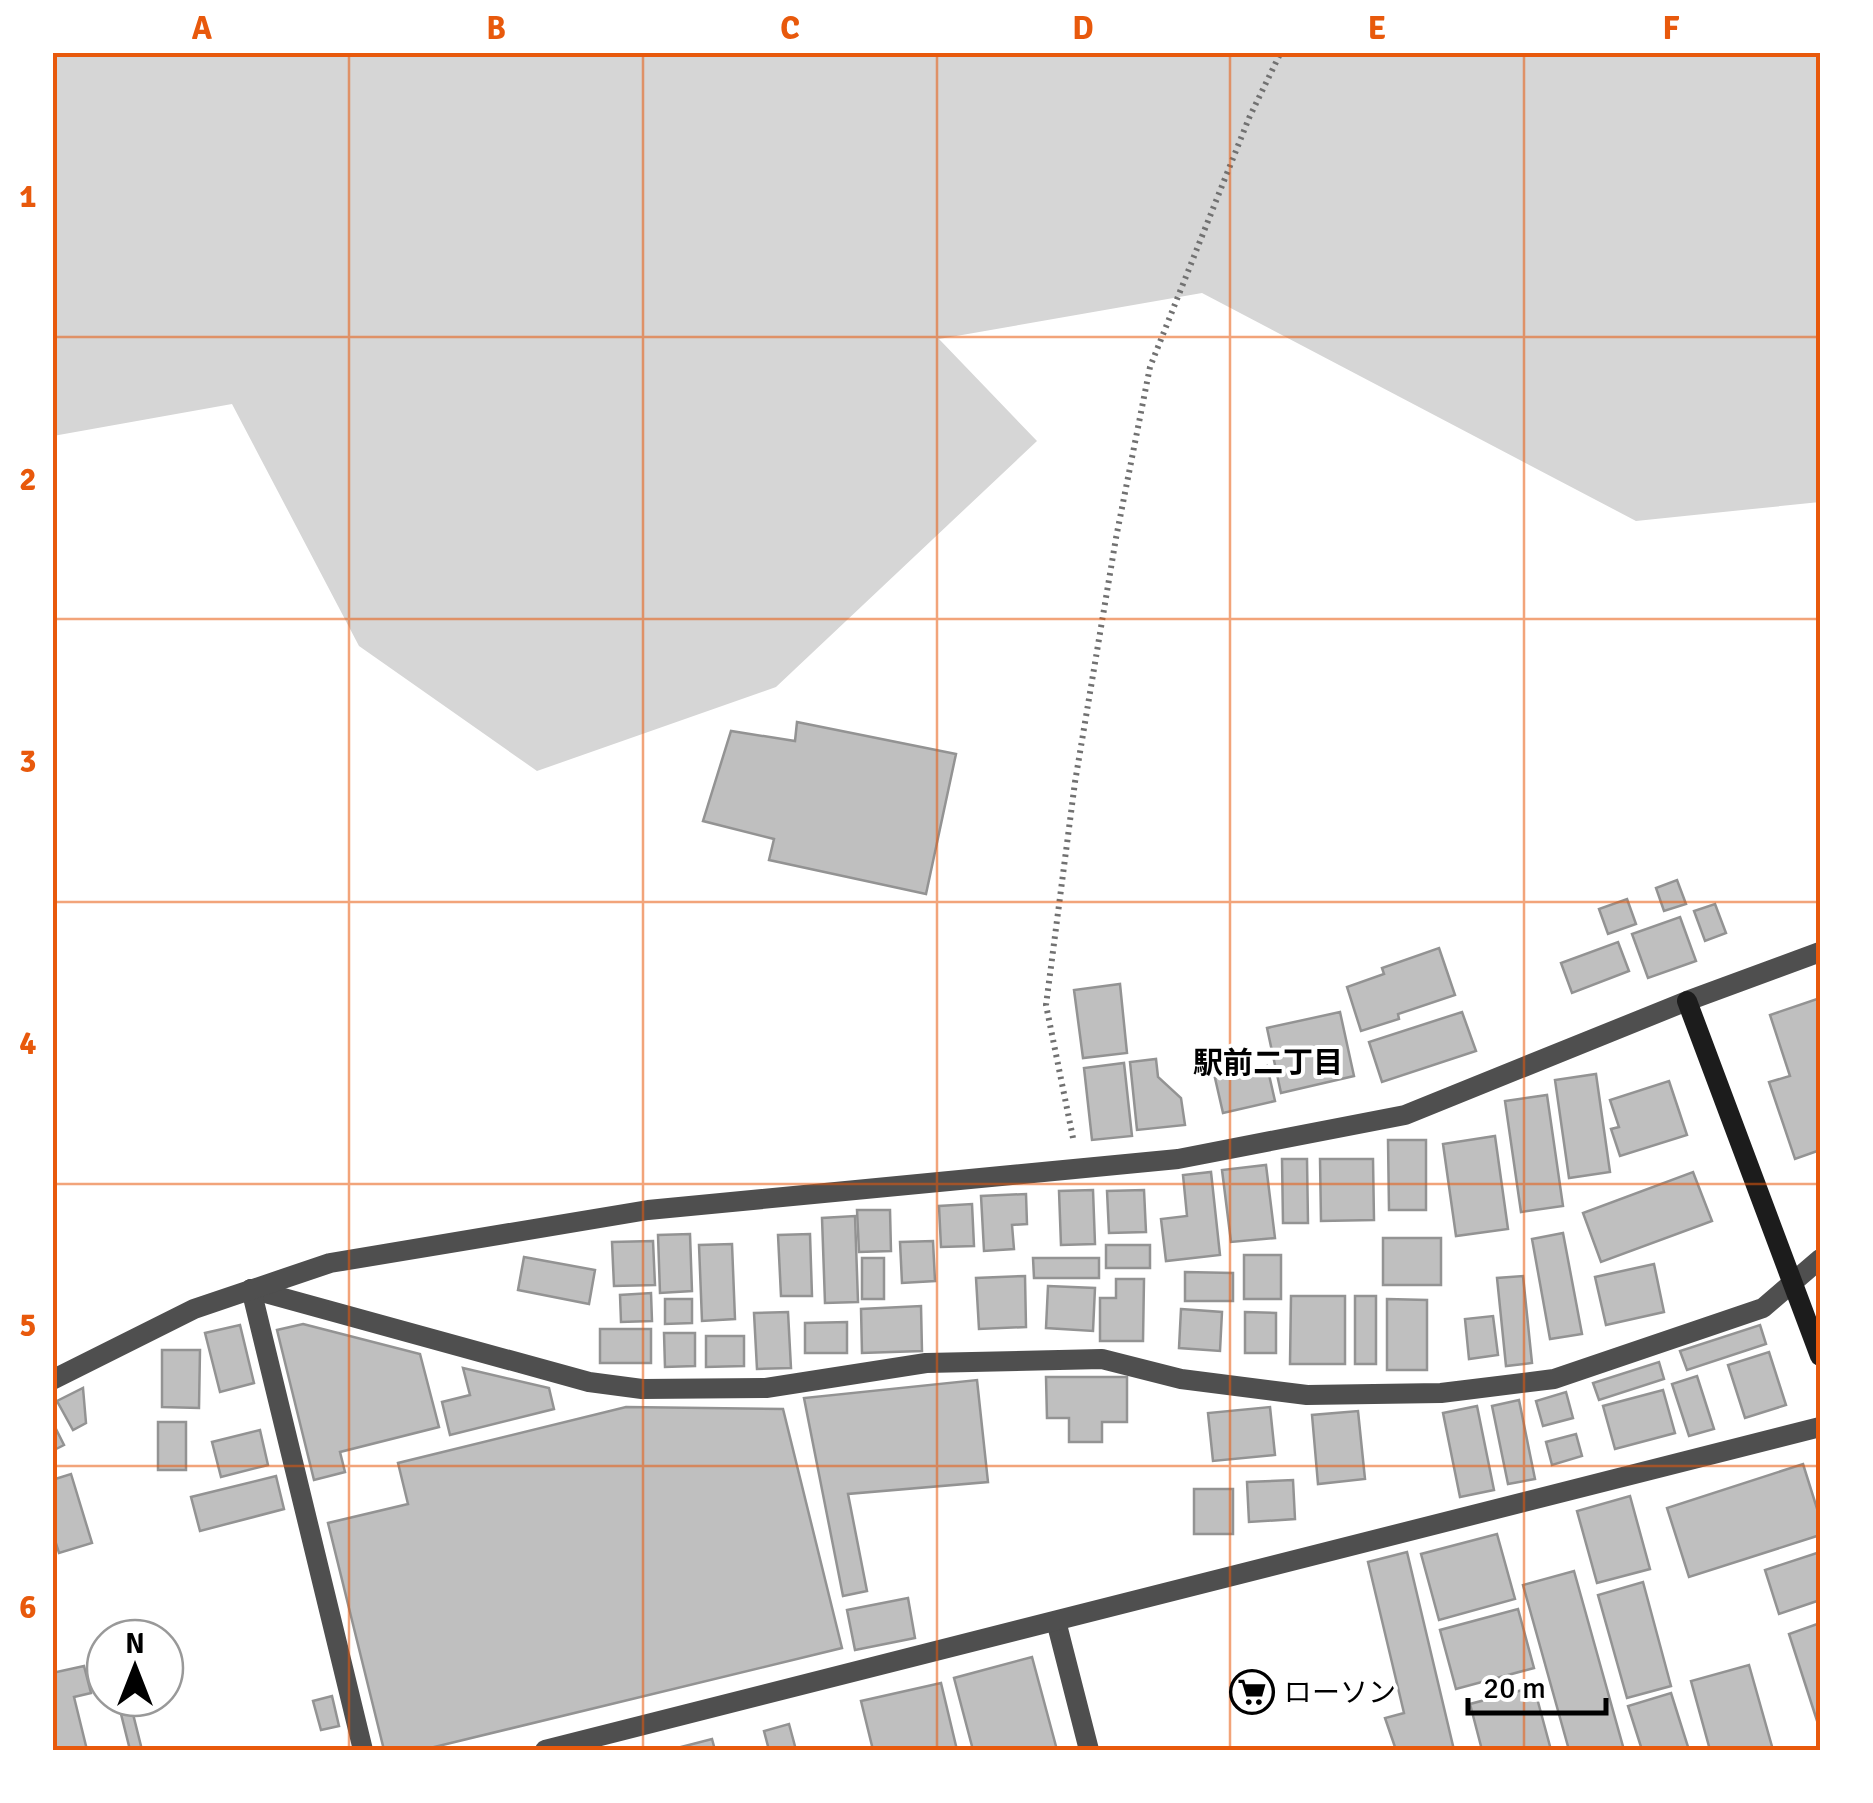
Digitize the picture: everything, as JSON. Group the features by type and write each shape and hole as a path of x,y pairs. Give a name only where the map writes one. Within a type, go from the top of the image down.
{"street":[{"path":"52,1380 194,1308 330,1263 648,1210 1178,1159 1405,1115 1687,1001 1820,952"},
{"path":"1687,1001 1820,1356"},
{"path":"251,1289 571,1377 642,1389 766,1388 926,1363 1102,1359 1181,1378 1306,1394 1440,1393 1554,1378 1763,1308 1820,1259"},
{"path":"251,1289 362,1750"},
{"path":"545,1750 1820,1427"},
{"path":"1056,1620 1090,1750"}],"path":[{"path":"1079,1168 1046,1005 1075,782 1116,538 1150,367 1249,118 1280,52"}],"shaded area":[{"path":"53,52 1820,53 1820,502 1636,521 1202,293 939,339 1037,441 776,687 537,771 359,646 232,404 53,436"}],"building":[{"path":"797,722 956,754 926,894 769,860 774,839 703,821 731,731 795,741"},
{"path":"1677,880 1686,904 1664,911 1656,888"},
{"path":"1627,899 1636,924 1608,934 1599,909"},
{"path":"1715,904 1726,933 1705,941 1694,911"},
{"path":"1680,917 1696,961 1648,978 1632,934"},
{"path":"1618,942 1629,971 1572,993 1561,963"},
{"path":"1439,948 1455,995 1361,1031 1347,987 1384,974 1382,968"},
{"path":"1120,984 1127,1053 1083,1058 1074,990"},
{"path":"1820,998 1820,1150 1795,1159 1769,1082 1790,1076 1770,1015"},
{"path":"1340,1012 1354,1076 1281,1093 1267,1028"},
{"path":"1462,1012 1476,1051 1382,1082 1369,1042"},
{"path":"1156,1059 1158,1077 1181,1098 1185,1125 1137,1130 1130,1062"},
{"path":"1124,1063 1132,1136 1092,1140 1084,1068"},
{"path":"1267,1066 1275,1101 1223,1113 1215,1078"},
{"path":"1596,1074 1610,1172 1569,1178 1555,1080"},
{"path":"1669,1081 1687,1135 1620,1156 1611,1129 1619,1127 1610,1100"},
{"path":"1547,1095 1563,1206 1521,1212 1505,1101"},
{"path":"1495,1136 1508,1229 1456,1236 1443,1144"},
{"path":"1388,1140 1426,1140 1426,1210 1389,1210"},
{"path":"1282,1159 1307,1159 1308,1223 1283,1223"},
{"path":"1320,1159 1373,1159 1374,1220 1321,1221"},
{"path":"1266,1165 1275,1238 1231,1242 1222,1170"},
{"path":"1211,1172 1220,1255 1166,1261 1161,1219 1187,1216 1183,1175"},
{"path":"1693,1172 1712,1221 1601,1262 1583,1213"},
{"path":"1093,1190 1095,1244 1061,1245 1059,1191"},
{"path":"1144,1190 1146,1232 1109,1233 1107,1191"},
{"path":"1026,1194 1027,1224 1012,1225 1014,1249 984,1251 981,1196"},
{"path":"972,1204 974,1246 941,1247 939,1206"},
{"path":"857,1210 890,1210 891,1251 859,1252"},
{"path":"855,1216 858,1302 825,1303 822,1218"},
{"path":"1563,1233 1582,1334 1550,1339 1532,1239"},
{"path":"690,1234 692,1291 660,1293 658,1235"},
{"path":"810,1234 812,1296 781,1296 778,1235"},
{"path":"1383,1238 1441,1238 1441,1285 1383,1285"},
{"path":"653,1241 655,1285 614,1286 612,1242"},
{"path":"933,1241 935,1281 902,1283 900,1242"},
{"path":"732,1244 735,1319 702,1321 699,1245"},
{"path":"1106,1245 1150,1245 1150,1268 1106,1268"},
{"path":"1244,1255 1281,1255 1281,1299 1244,1299"},
{"path":"524,1257 595,1270 589,1304 518,1290"},
{"path":"862,1258 884,1258 884,1299 862,1299"},
{"path":"1033,1258 1099,1258 1099,1278 1034,1278"},
{"path":"1654,1264 1664,1312 1606,1325 1595,1277"},
{"path":"1185,1272 1233,1273 1233,1301 1185,1301"},
{"path":"1025,1276 1026,1327 979,1329 976,1278"},
{"path":"1523,1276 1532,1363 1506,1366 1497,1278"},
{"path":"1116,1279 1144,1279 1143,1341 1100,1341 1100,1298 1116,1298"},
{"path":"1048,1286 1095,1288 1093,1331 1046,1328"},
{"path":"651,1293 652,1321 621,1322 620,1295"},
{"path":"1291,1296 1345,1296 1345,1364 1290,1364"},
{"path":"1355,1296 1376,1296 1376,1364 1355,1364"},
{"path":"665,1299 692,1299 692,1323 665,1324"},
{"path":"1387,1299 1427,1300 1427,1370 1387,1370"},
{"path":"921,1306 922,1351 862,1353 861,1309"},
{"path":"1181,1309 1222,1312 1220,1351 1179,1348"},
{"path":"788,1312 791,1368 757,1369 754,1313"},
{"path":"1245,1312 1276,1313 1276,1353 1245,1353"},
{"path":"1493,1316 1498,1355 1469,1359 1465,1319"},
{"path":"847,1322 847,1353 805,1353 805,1323"},
{"path":"303,1324 420,1354 439,1427 340,1452 345,1472 314,1480 277,1330"},
{"path":"240,1325 254,1383 220,1392 205,1333"},
{"path":"1760,1325 1766,1344 1687,1370 1680,1351"},
{"path":"600,1329 651,1329 651,1363 600,1363"},
{"path":"664,1333 695,1333 695,1366 665,1367"},
{"path":"706,1336 744,1336 744,1366 706,1367"},
{"path":"162,1350 200,1350 199,1408 162,1407"},
{"path":"1769,1352 1786,1405 1745,1418 1728,1365"},
{"path":"1659,1362 1664,1379 1599,1400 1593,1383"},
{"path":"463,1368 549,1388 554,1409 450,1435 442,1402 470,1395"},
{"path":"1697,1376 1714,1429 1689,1436 1672,1384"},
{"path":"1046,1377 1127,1377 1127,1422 1102,1422 1102,1442 1069,1442 1069,1418 1047,1418"},
{"path":"977,1380 988,1482 848,1494 867,1591 843,1596 804,1398"},
{"path":"83,1388 86,1423 73,1430 57,1401"},
{"path":"1663,1390 1675,1433 1615,1449 1603,1406"},
{"path":"1566,1392 1573,1418 1543,1426 1536,1401"},
{"path":"1519,1400 1535,1479 1508,1484 1492,1406"},
{"path":"1477,1406 1494,1490 1460,1497 1443,1413"},
{"path":"626,1407 783,1409 842,1648 422,1750 384,1750 328,1523 408,1504 398,1463"},
{"path":"1270,1407 1275,1455 1213,1461 1208,1413"},
{"path":"1358,1411 1365,1479 1318,1484 1312,1415"},
{"path":"52,1421 64,1445 52,1451"},
{"path":"158,1422 186,1422 186,1470 158,1470"},
{"path":"260,1430 268,1465 221,1477 212,1442"},
{"path":"1576,1434 1582,1456 1552,1465 1546,1442"},
{"path":"1803,1464 1820,1518 1820,1535 1689,1577 1667,1508"},
{"path":"71,1474 92,1543 59,1553 52,1531 52,1480"},
{"path":"276,1476 284,1509 200,1531 191,1497"},
{"path":"1293,1480 1295,1519 1249,1522 1247,1482"},
{"path":"1194,1489 1233,1489 1233,1534 1194,1534"},
{"path":"1630,1496 1650,1569 1597,1583 1577,1511"},
{"path":"1497,1534 1515,1599 1439,1620 1421,1554"},
{"path":"1407,1552 1454,1750 1396,1750 1385,1718 1404,1713 1368,1562"},
{"path":"1820,1552 1820,1600 1779,1614 1765,1570"},
{"path":"1574,1571 1624,1750 1569,1750 1523,1585"},
{"path":"1643,1582 1671,1686 1627,1698 1598,1595"},
{"path":"908,1598 915,1638 855,1650 847,1610"},
{"path":"1518,1609 1534,1668 1456,1689 1440,1630"},
{"path":"1820,1623 1820,1730 1789,1634"},
{"path":"1032,1657 1057,1750 973,1750 954,1678"},
{"path":"1749,1665 1773,1750 1710,1750 1691,1681"},
{"path":"84,1666 85,1694 74,1697 87,1750 52,1750 52,1673"},
{"path":"941,1683 957,1750 873,1750 861,1701"},
{"path":"1534,1687 1551,1750 1482,1750 1470,1704"},
{"path":"1671,1693 1689,1750 1642,1750 1628,1706"},
{"path":"332,1696 339,1726 321,1730 313,1701"},
{"path":"122,1718 134,1718 142,1750 130,1750"},
{"path":"789,1724 796,1750 769,1750 764,1731"},
{"path":"712,1739 715,1750 681,1750 681,1747"}],"place":[{"name":"ローソン","path":"1252,1692"}],"district":[{"name":"駅前二丁目","path":"1268,1063"}]}
